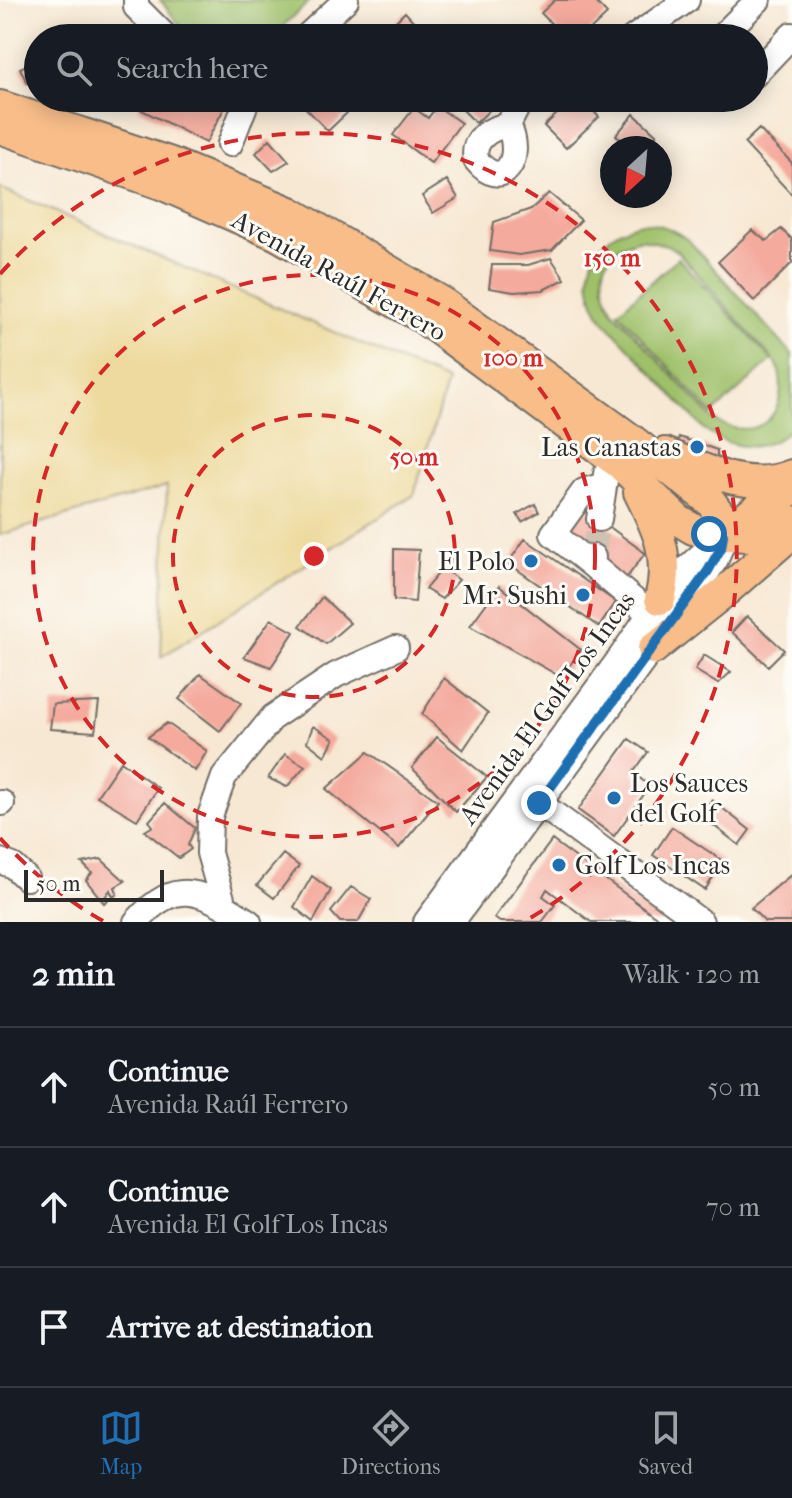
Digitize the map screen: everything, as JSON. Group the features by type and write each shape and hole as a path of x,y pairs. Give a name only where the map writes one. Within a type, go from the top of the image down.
{"main road":[{"name":"Avenida Raúl Ferrero","path":"4,111 171,163 290,212 440,301 616,461 711,502 721,516 723,535"},
{"path":"616,461 754,484 778,481 792,475"},
{"path":"616,461 640,492 664,550 665,570 655,606"},
{"path":"723,535 759,507 792,490"},
{"path":"723,535 749,536 792,521"},
{"path":"653,649 792,533"}],"street":[{"path":"136,0 136,7 153,24"},
{"path":"320,24 346,0"},
{"path":"653,24 687,0"},
{"path":"734,24 758,0"},
{"path":"768,60 792,35"},
{"path":"230,144 243,112"},
{"path":"508,125 515,112"},
{"path":"599,519 616,461"},
{"path":"616,461 584,491 553,534 655,606"},
{"path":"653,649 716,559 723,535"},
{"name":"Avenida El Golf Los Incas","path":"426,922 678,576 723,535"},
{"path":"224,906 209,853 210,816 224,777 273,717 336,675 396,648"},
{"name":"Avenida El Golf Los Incas","path":"452,922 653,649"},
{"path":"539,803 701,922"},
{"path":"136,922 154,903 175,892 209,853"},
{"path":"0,861 13,866 26,878"},
{"path":"175,892 199,894 249,922"}],"green space":[{"path":"160,0 311,0 285,24 179,24"},
{"path":"641,223 667,228 684,237 792,354 792,426 783,435 772,442 750,446 727,442 705,430 604,321 590,289 592,260 610,237","holes":["641,239 667,245 678,252 777,364 780,396 776,409 758,426 745,429 714,420 613,311 603,276 609,257 627,243"]},
{"path":"678,258 772,360 712,414 618,312"}],"sand":[{"path":"0,188 447,381 414,495 161,657 167,486 0,535"}],"building":[{"path":"555,0 594,0 607,14 597,24 552,24 541,13"},
{"path":"405,12 416,24 393,24"},
{"path":"146,112 222,112 206,143"},
{"path":"310,112 348,112 328,131"},
{"path":"411,112 420,112 428,118 432,112 445,112 461,123 431,163 393,135"},
{"path":"465,112 487,112 476,123"},
{"path":"559,112 594,112 599,117 566,148 544,126"},
{"path":"634,114 657,135 617,136"},
{"path":"759,129 792,163 792,195 744,143"},
{"path":"270,139 289,161 273,171 256,153"},
{"path":"447,180 458,198 433,213 422,196"},
{"path":"549,193 581,220 552,250 519,255 490,251 494,222 531,209"},
{"path":"781,229 792,239 792,263 754,301 718,262 752,230 766,241"},
{"path":"551,258 565,279 543,290 514,292 489,288 492,265 528,265"},
{"name":"Las Canastas","path":"679,437 717,450 717,458 677,445"},
{"path":"535,504 539,512 522,522 517,514"},
{"path":"581,506 645,553 625,580 561,534"},
{"path":"525,539 616,602 599,627 508,563"},
{"path":"394,549 419,550 415,602 394,600"},
{"path":"443,568 459,580 442,599 425,589"},
{"path":"499,586 581,650 561,677 470,626"},
{"path":"322,597 350,623 326,644 300,626"},
{"path":"747,616 784,650 768,666 732,632"},
{"path":"271,619 294,632 271,667 244,657"},
{"path":"704,655 731,672 718,684 695,670"},
{"path":"200,674 241,703 220,731 179,699"},
{"path":"444,678 488,713 463,750 422,714"},
{"path":"99,702 95,732 50,729 53,704"},
{"path":"167,723 207,751 195,771 148,737"},
{"path":"313,726 334,739 325,756 307,742"},
{"path":"437,737 487,777 456,812 412,768"},
{"name":"Los Sauces del Golf","path":"629,739 648,752 633,773 650,786 614,836 578,810"},
{"path":"368,752 438,801 399,848 326,789"},
{"path":"285,754 305,766 287,787 268,778"},
{"path":"121,761 158,788 137,820 97,796"},
{"path":"712,800 750,830 739,845 700,815"},
{"path":"165,803 195,828 188,845 191,849 179,858 145,831 153,826 149,821"},
{"path":"672,827 723,861 705,890 653,855"},
{"name":"Golf Los Incas","path":"552,840 663,922 591,922 547,889 543,896 555,905 542,922 500,922 494,918"},
{"path":"283,854 299,866 274,898 257,885"},
{"path":"101,859 125,881 115,887 117,894 113,897 110,890 104,903 86,880 92,873 82,863"},
{"path":"792,874 792,922 765,922 751,908"},
{"path":"312,876 331,890 313,922 294,907"},
{"path":"351,887 371,899 358,922 340,922 331,912"}],"tunnel":[{"path":"593,557 599,519"}],"place":[{"name":"Las Canastas","path":"697,447"},
{"name":"El Polo","path":"531,561"},
{"name":"Mr. Sushi","path":"583,595"},
{"name":"Los Sauces del Golf","path":"614,798"},
{"name":"Golf Los Incas","path":"559,865"}],"route":[{"path":"539,803 716,559 723,535 709,534"}]}
